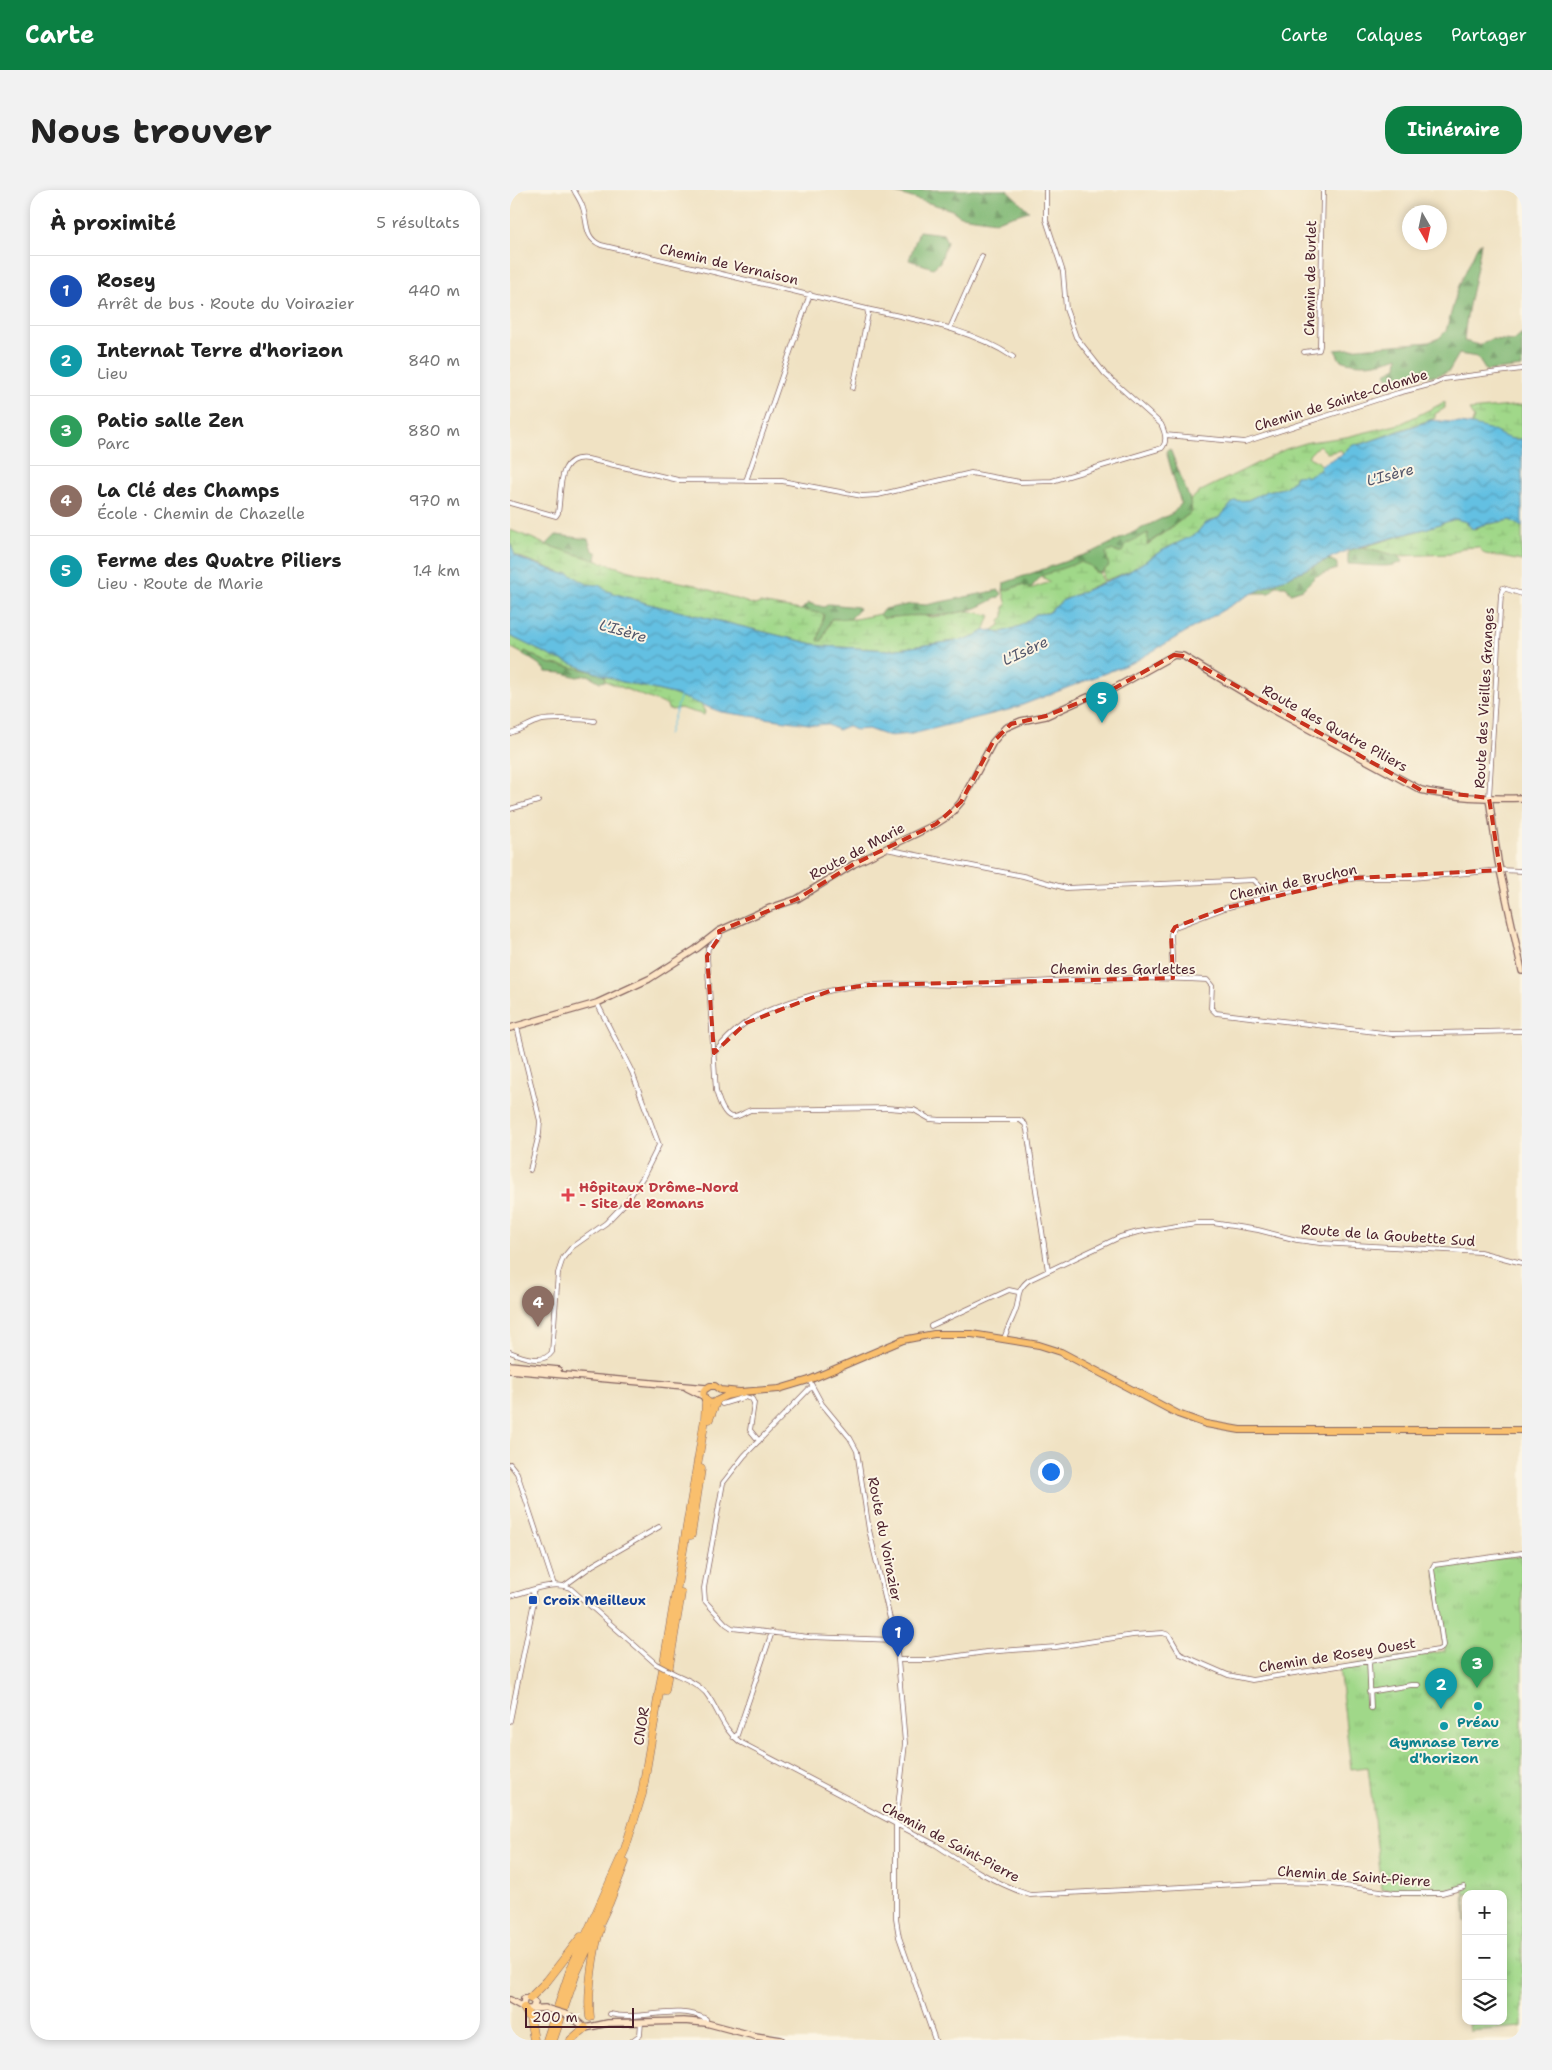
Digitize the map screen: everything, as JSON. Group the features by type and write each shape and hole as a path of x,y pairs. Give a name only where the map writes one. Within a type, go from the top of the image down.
{"highway":[{"name":"CNOR","path":"547,2040 570,1971 625,1849 646,1776 705,1419 705,1399"},
{"name":"CNOR","path":"553,2040 576,1973 620,1877 637,1829 650,1777 709,1420 719,1402"},
{"path":"571,2040 587,2021 597,1937 620,1877"},
{"path":"530,1999 566,1958 605,1896"},
{"path":"526,2008 534,2040"}],"main road":[{"path":"745,1392 719,1402 705,1399 706,1388 712,1385 720,1390 745,1392 779,1389 809,1380 886,1346 917,1337 959,1333 1039,1345 1061,1352 1178,1414 1218,1427 1240,1430 1522,1430"},
{"path":"719,1402 720,1390"},
{"path":"1497,1429 1522,1426"}],"street":[{"name":"Chemin de Vernaison","path":"574,190 584,209 590,238 593,242 643,256 810,294 746,481"},
{"path":"510,503 556,516 564,469 570,461 577,458 588,458 678,480 788,482 862,496 878,495 971,473 1010,481 1038,483 1101,468 1147,451 1161,449 1165,444 1165,435 1161,424 1105,374 1076,337 1066,309 1063,272 1048,232 1046,190"},
{"name":"Chemin de Burlet","path":"1304,352 1316,352 1320,346 1323,190"},
{"path":"950,328 982,256"},
{"path":"810,294 950,328 1003,350 1013,357"},
{"path":"853,388 868,314 867,309"},
{"name":"Chemin de Sainte-Colombe","path":"1165,435 1245,442 1444,379 1522,369"},
{"name":"Route des Vieilles Granges","path":"1489,798 1501,594 1503,588 1522,594"},
{"name":"Route de Marie","path":"510,1028 598,1003 649,979 696,949 719,931 770,908 797,899 854,864 936,824 950,815 961,802 993,742 1005,728 1022,721 1046,716 1088,696 1113,689 1174,655 1178,655"},
{"name":"Route des Quatre Piliers","path":"1178,655 1183,656 1342,748 1421,790 1443,795 1522,798"},
{"path":"511,732 522,730 539,721 580,719 594,721"},
{"path":"1489,798 1500,870 1522,971"},
{"path":"510,809 538,801"},
{"path":"884,849 1022,876 1066,888 1254,880 1269,896"},
{"name":"Chemin de Bruchon","path":"1174,978 1171,934 1175,927 1225,908 1269,896 1356,878 1413,878 1500,870 1522,870"},
{"path":"719,931 720,936 708,948 706,956 718,1103 730,1117 734,1118 751,1110 886,1108 914,1110 930,1119 1020,1120 1025,1124 1027,1130 1048,1271"},
{"name":"Chemin des Garlettes","path":"714,1053 746,1023 799,1000 852,986 992,984 1061,980 1174,978 1207,980 1211,983 1211,1008 1216,1013 1392,1034 1522,1031"},
{"path":"510,1352 540,1359 545,1358 552,1352 560,1263 572,1247 599,1228 627,1201 643,1178 659,1145 632,1072 598,1003"},
{"path":"517,1026 540,1121 539,1134 530,1170"},
{"name":"Route de la Goubette Sud","path":"1018,1292 1029,1280 1120,1237 1138,1232 1196,1223 1240,1227 1297,1240 1320,1243 1480,1252 1522,1263"},
{"path":"931,1326 1009,1290 1018,1292 1016,1309 1004,1339"},
{"path":"510,1365 599,1377"},
{"path":"510,1370 706,1388"},
{"name":"Route du Voirazier","path":"809,1380 822,1404 850,1438 857,1451 869,1530 895,1640 905,1743 896,1825 896,1919 899,1938 935,2040"},
{"path":"678,1385 705,1399"},
{"path":"812,1388 744,1456 722,1486 703,1595 705,1601 728,1626 809,1637 895,1640"},
{"path":"719,1402 745,1397 752,1399 754,1403 750,1430 759,1441"},
{"path":"510,1464 517,1472 554,1585"},
{"path":"510,1596 554,1585 564,1586 593,1565 659,1527"},
{"name":"Chemin de Rosey Ouest","path":"898,1660 930,1660 986,1652 1056,1647 1133,1635 1163,1634 1169,1635 1180,1654 1228,1675 1252,1680 1442,1648 1432,1569 1434,1565 1522,1553"},
{"name":"Chemin de Saint-Pierre","path":"564,1586 570,1588 656,1664 695,1685 706,1694 723,1726 734,1737 936,1845 1007,1888 1030,1895 1276,1882 1324,1883 1395,1893 1442,1893 1464,1887"},
{"path":"510,1721 534,1601 533,1591"},
{"path":"734,1737 737,1735 772,1632"},
{"path":"1368,1660 1371,1708"},
{"path":"1369,1692 1410,1685 1418,1686"},
{"path":"547,2009 526,2008 510,2000 530,1999 547,2009 587,2021 608,2023 684,2021 706,2023 755,2036 781,2040"},
{"path":"526,2008 530,1999"},
{"path":"526,2008 530,1999"},
{"path":"610,2014 626,2016 662,2013 689,2014 706,2019 706,2023"},
{"path":"633,2040 640,2035 641,2022"}],"highlighted area":[{"path":"1174,655 1183,656 1421,790 1489,798 1500,870 1356,878 1225,908 1175,927 1171,934 1173,978 869,985 832,990 746,1023 714,1053 707,956 720,936 719,931 797,899 854,864 936,824 961,802 993,742 1011,724 1046,716 1113,689"}],"green space":[{"path":"886,190 1007,190 1029,211 996,221 960,216 952,210"},
{"path":"919,231 943,234 947,242 940,262 933,268 909,260"},
{"path":"1481,242 1464,341 1480,345 1492,339 1514,341 1522,334 1522,367 1486,371 1477,357 1459,354 1449,371 1436,376 1404,375 1390,380 1385,373 1397,367 1398,357 1369,364 1340,360 1335,350 1429,342 1439,338 1446,331 1458,288"},
{"path":"1445,402 1445,408 1435,414 1435,418 1362,444 1351,445 1343,454 1341,450 1327,453 1319,445 1308,456 1318,462 1321,467 1312,476 1293,481 1284,488 1267,491 1248,500 1234,501 1220,517 1204,524 1196,534 1161,551 1130,571 1104,581 1103,571 1109,566 1106,553 1113,550 1115,552 1122,552 1126,544 1148,533 1147,545 1192,512 1190,500 1201,491 1286,449 1309,442 1346,437 1400,424"},
{"path":"1522,405 1522,439 1508,438 1485,428 1471,426 1474,418 1469,410"},
{"path":"1170,449 1190,500 1192,512 1146,545 1148,533 1122,552 1115,552 1108,568 1100,573 1041,576 1030,589 1021,585 1003,591 1004,583 1095,551 1173,513 1181,504 1166,451"},
{"path":"1455,519 1467,522 1469,526 1475,529 1482,525 1510,520 1522,527 1522,561 1485,554 1478,547 1462,548 1450,554 1399,556 1363,547 1428,528"},
{"path":"510,530 546,545 640,574 695,585 755,605 760,603 824,614 818,641 822,641 831,619 855,619 880,614 883,618 918,615 932,617 968,611 990,615 984,631 969,639 890,650 822,646 649,604 607,591 599,585 587,584 568,573 564,574 515,555 510,543"},
{"path":"556,535 588,539 592,550 597,553 596,561 546,545"},
{"path":"1363,547 1399,556 1403,561 1398,564 1385,566 1348,564 1348,550"},
{"path":"1329,559 1337,563 1337,569 1316,576 1303,589 1291,593 1286,586 1276,586 1270,593 1253,593"},
{"path":"1080,562 1091,566 1095,572 1100,573 1103,582 1062,601 1048,613 1036,614 1020,626 999,633 993,630 1000,625 1000,620 1004,617 1004,607 1007,605 1003,591 1022,585 1030,589 1050,582 1041,576"},
{"path":"999,590 1002,594 999,597 966,611 883,618 880,614 884,609 912,604 926,605"},
{"path":"808,603 824,607 829,604 858,607 859,610 850,619 831,619 822,641 818,642 801,610"},
{"path":"510,636 553,657 598,672 548,663 525,651 523,654 510,647"},
{"path":"525,651 548,663 604,674 605,681 600,682 588,675 577,677 563,673 546,672 540,665 523,654"},
{"path":"604,674 619,681 673,694 701,704 705,712 704,715 680,708 668,709 667,705 605,681"},
{"path":"1522,1556 1522,2027 1470,2031 1469,2025 1507,2025 1507,1890 1464,1890 1464,1887 1429,1892 1382,1889 1368,1767 1351,1769 1339,1667 1445,1651 1435,1569 1438,1566"}],"water":[{"name":"L'Isère","path":"1431,420 1479,426 1511,439 1522,439 1522,527 1510,520 1482,525 1472,529 1467,522 1455,519 1348,550 1249,595 1134,662 1012,709 912,734 888,736 868,729 855,730 847,726 838,730 826,724 816,725 721,712 673,694 619,681 553,657 510,636 510,543 515,555 519,558 564,574 568,573 587,584 599,585 607,591 649,604 822,646 890,650 969,639 984,631 993,630 999,633 1020,626 1036,614 1048,613 1062,601 1130,571 1161,551 1196,534 1204,524 1220,517 1234,501 1248,500 1267,491 1284,488 1296,476 1305,475 1306,477 1320,470 1321,465 1343,454 1351,445 1362,444"}],"waterway":[{"path":"668,735 681,695"}],"place":[{"name":"Ferme des Quatre Piliers","path":"1102,723"},
{"name":"Hôpitaux Drôme-Nord - Site de Romans","path":"568,1195"},
{"name":"La Clé des Champs","path":"538,1327"},
{"name":"Croix Meilleux","path":"533,1600"},
{"name":"Rosey","path":"898,1657"},
{"name":"Patio salle Zen","path":"1477,1688"},
{"name":"Préau","path":"1478,1706"},
{"name":"Internat Terre d'horizon","path":"1441,1709"},
{"name":"Gymnase Terre d'horizon","path":"1444,1726"}]}
